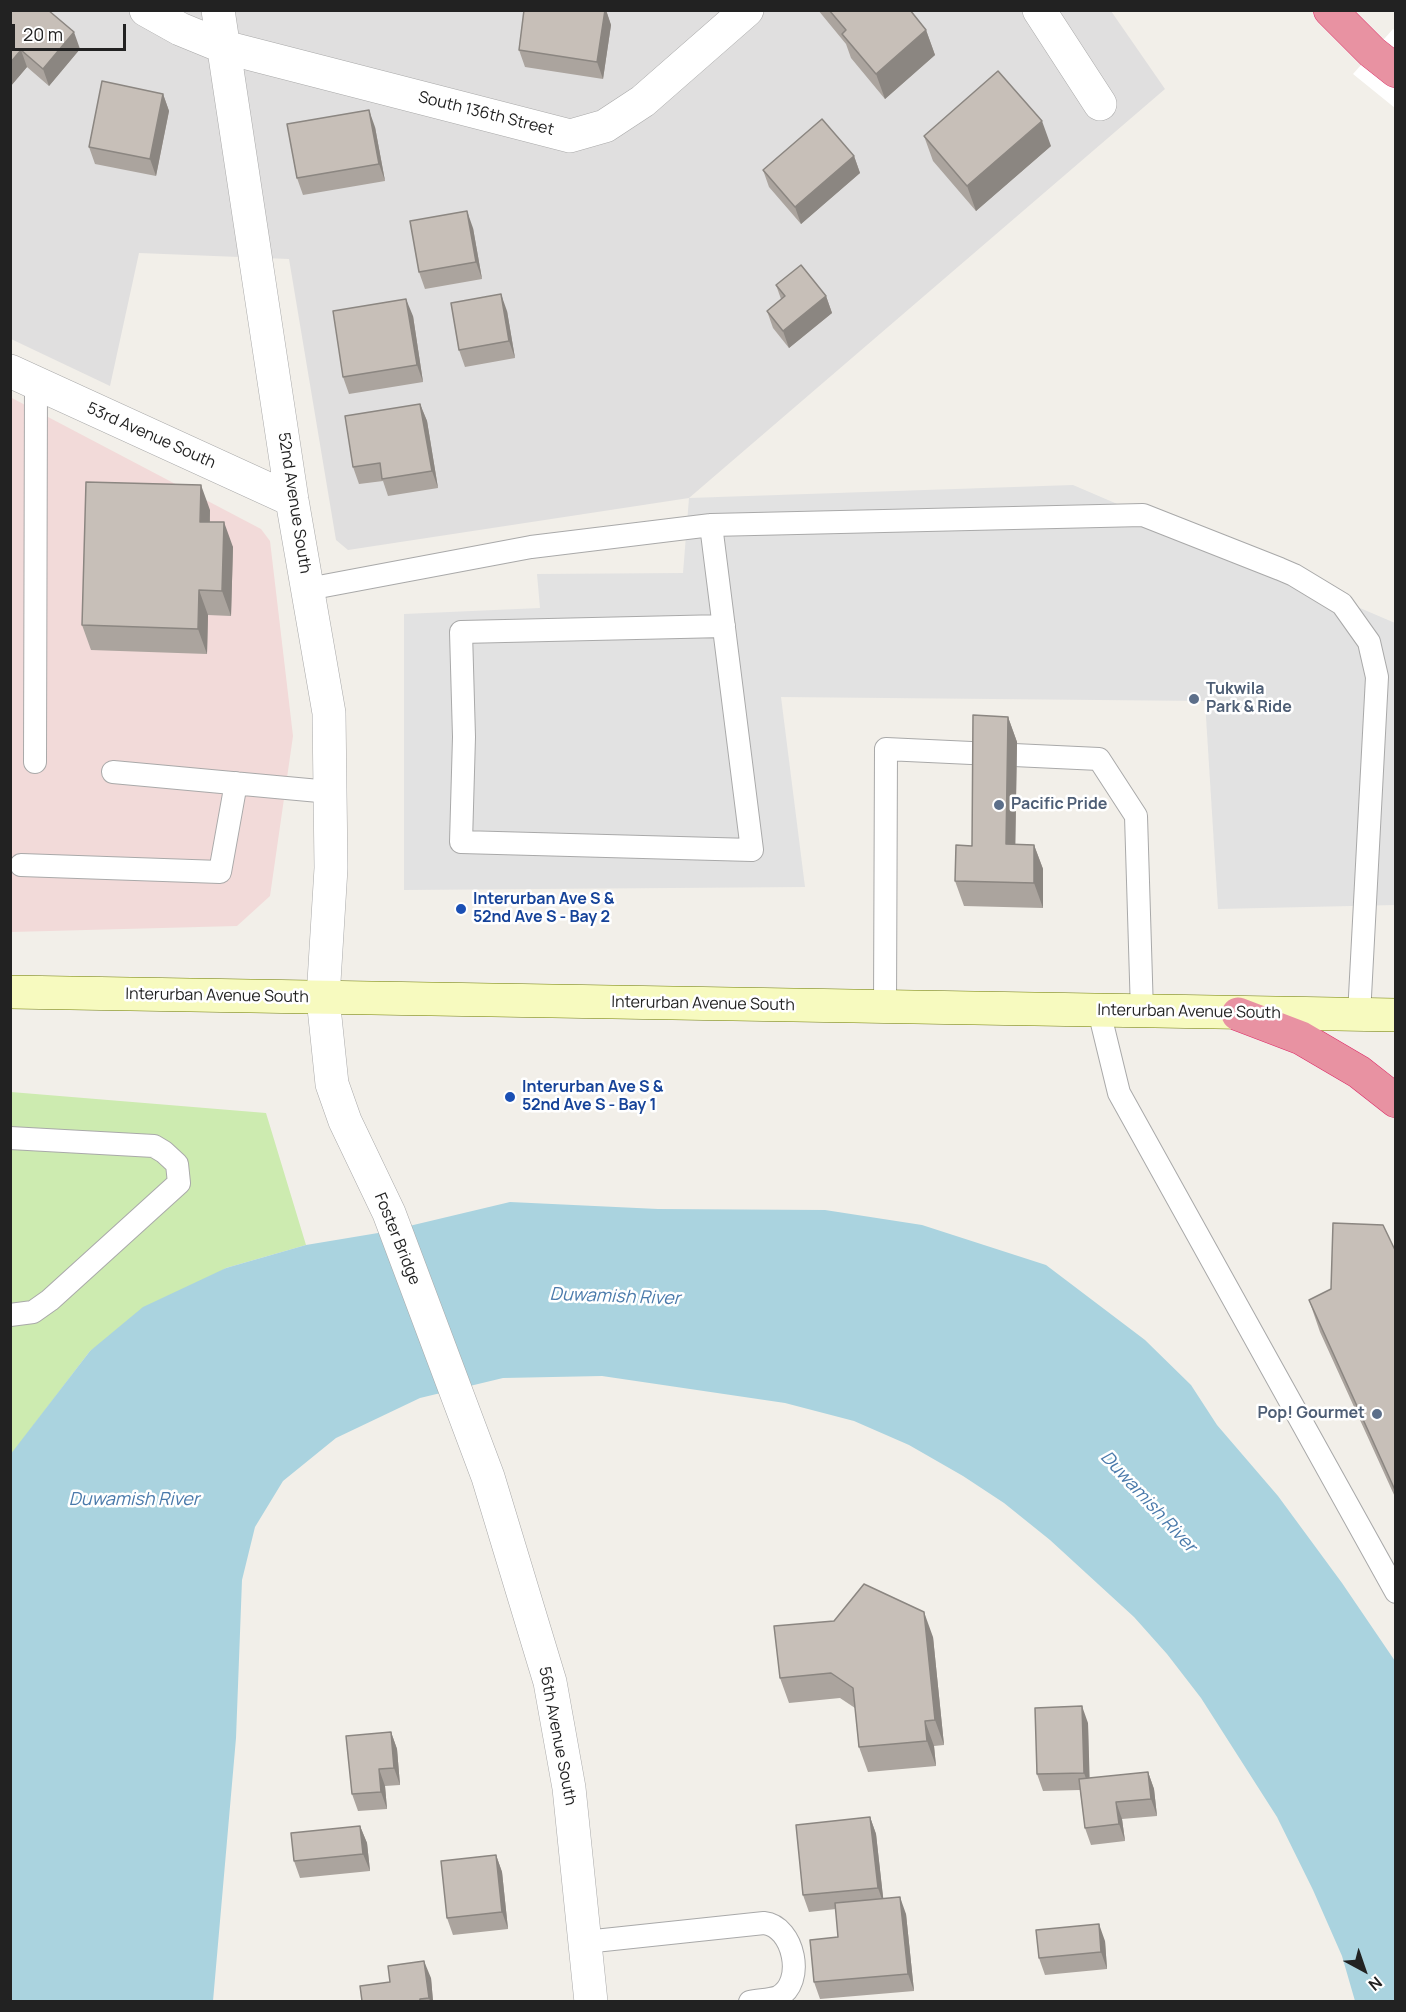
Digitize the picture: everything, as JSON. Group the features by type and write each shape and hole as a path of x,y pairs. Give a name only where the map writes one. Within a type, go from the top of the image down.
{"highway":[{"path":"1330,10 1384,62"},
{"path":"1238,1014 1301,1038 1359,1072 1395,1101"}],"main road":[{"name":"Interurban Avenue South","path":"10,992 1395,1015"}],"street":[{"name":"South 136th Street","path":"146,10 180,29 224,47 570,136 605,126 643,101 747,10"},
{"name":"52nd Avenue South","path":"218,10 292,500 328,713 331,868 323,998"},
{"path":"1039,10 1100,104"},
{"name":"53rd Avenue South","path":"23,377 292,500"},
{"name":"Foster Bridge","path":"323,998 332,1084 345,1121 389,1212 488,1477"},
{"name":"56th Avenue South","path":"488,1477 550,1682 569,1788 591,2001"}],"lane":[{"path":"23,377 34,762"},
{"path":"308,589 531,547 711,525 1143,515 1294,575 1342,604 1369,642 1377,677 1359,1015"},
{"path":"711,525 724,626 752,850 461,842 464,737 461,632 724,626"},
{"path":"885,1007 885,749 1099,759 1136,816 1142,1012"},
{"path":"113,772 330,792"},
{"path":"21,865 220,872 236,783"},
{"path":"1099,1011 1119,1093 1395,1592"},
{"path":"10,1138 154,1146 165,1152 177,1164 179,1183 50,1300 33,1312 10,1315"},
{"path":"585,1942 772,1924 781,1930 788,1941 792,1954 793,1979 787,1990 777,1997 750,2001"}],"shaded area":[{"path":"10,11 1111,11 1165,89 689,498 348,550 336,540 289,259 139,253 110,386 11,339"},
{"path":"10,397 261,529 270,541 293,736 270,896 237,926 11,932"},
{"name":"Tukwila Park & Ride","path":"1073,485 1395,623 1395,905 1218,909 1205,701 781,697 805,887 404,890 404,614 540,608 537,574 683,573 689,498"}],"green space":[{"path":"11,1092 266,1113 306,1245 226,1268 90,1351 11,1455"}],"water":[{"name":"Duwamish River","path":"510,1202 658,1209 825,1210 922,1225 1046,1265 1145,1340 1191,1385 1217,1425 1278,1496 1342,1583 1395,1661 1395,2001 1355,2001 1342,1956 1277,1817 1201,1698 1167,1654 1134,1617 1050,1540 1004,1503 909,1445 854,1421 785,1403 602,1376 503,1378 420,1398 336,1438 283,1481 255,1527 242,1580 236,1738 213,2001 11,2001 10,1455 90,1351 143,1307 226,1268 306,1245 384,1232"}],"pier":[{"path":"1393,29 1395,31 1395,108 1353,74"}],"building":[{"path":"10,10 48,10 74,32 43,69 21,50 10,63"},
{"path":"524,10 605,10 597,62 519,50"},
{"path":"829,10 910,10 926,30 876,74 842,34 846,30"},
{"path":"998,71 1042,121 967,186 924,136"},
{"path":"102,81 163,94 150,159 89,147"},
{"path":"369,110 379,164 297,178 287,124"},
{"path":"822,119 854,156 795,207 763,170"},
{"path":"467,211 476,262 419,272 410,221"},
{"path":"801,265 826,296 783,331 767,311 785,296 776,285"},
{"path":"501,294 509,341 459,350 451,303"},
{"path":"406,299 417,365 343,377 333,311"},
{"path":"420,404 432,471 382,479 380,463 353,467 345,416"},
{"path":"86,482 201,485 200,522 224,522 222,591 199,590 198,629 82,625"},
{"path":"973,715 1008,717 1006,844 1034,845 1034,883 955,881 956,845 972,846"},
{"name":"Pop! Gourmet","path":"1333,1223 1383,1225 1395,1250 1395,1490 1309,1300 1331,1289"},
{"path":"864,1584 924,1612 935,1720 925,1721 927,1741 859,1747 853,1688 831,1673 780,1678 774,1626 834,1621"},
{"path":"1082,1706 1084,1773 1037,1774 1035,1708"},
{"path":"391,1732 394,1768 379,1769 381,1792 352,1794 346,1736"},
{"path":"1148,1772 1151,1799 1116,1802 1119,1824 1085,1828 1079,1779"},
{"path":"870,1817 878,1888 803,1895 796,1825"},
{"path":"360,1826 363,1854 294,1861 291,1833"},
{"path":"496,1855 502,1912 447,1918 441,1861"},
{"path":"900,1897 908,1974 814,1982 810,1940 838,1937 835,1903"},
{"path":"1099,1924 1101,1952 1039,1958 1036,1930"},
{"path":"424,1961 429,1998 420,1999 420,2001 362,2001 360,1986 390,1982 388,1966"}],"place":[{"name":"Tukwila Park & Ride","path":"1194,699"},
{"name":"Pacific Pride","path":"999,805"},
{"name":"Interurban Ave S & 52nd Ave S - Bay 2","path":"461,909"},
{"name":"Interurban Ave S & 52nd Ave S - Bay 1","path":"510,1097"},
{"name":"Pop! Gourmet","path":"1377,1414"}]}
